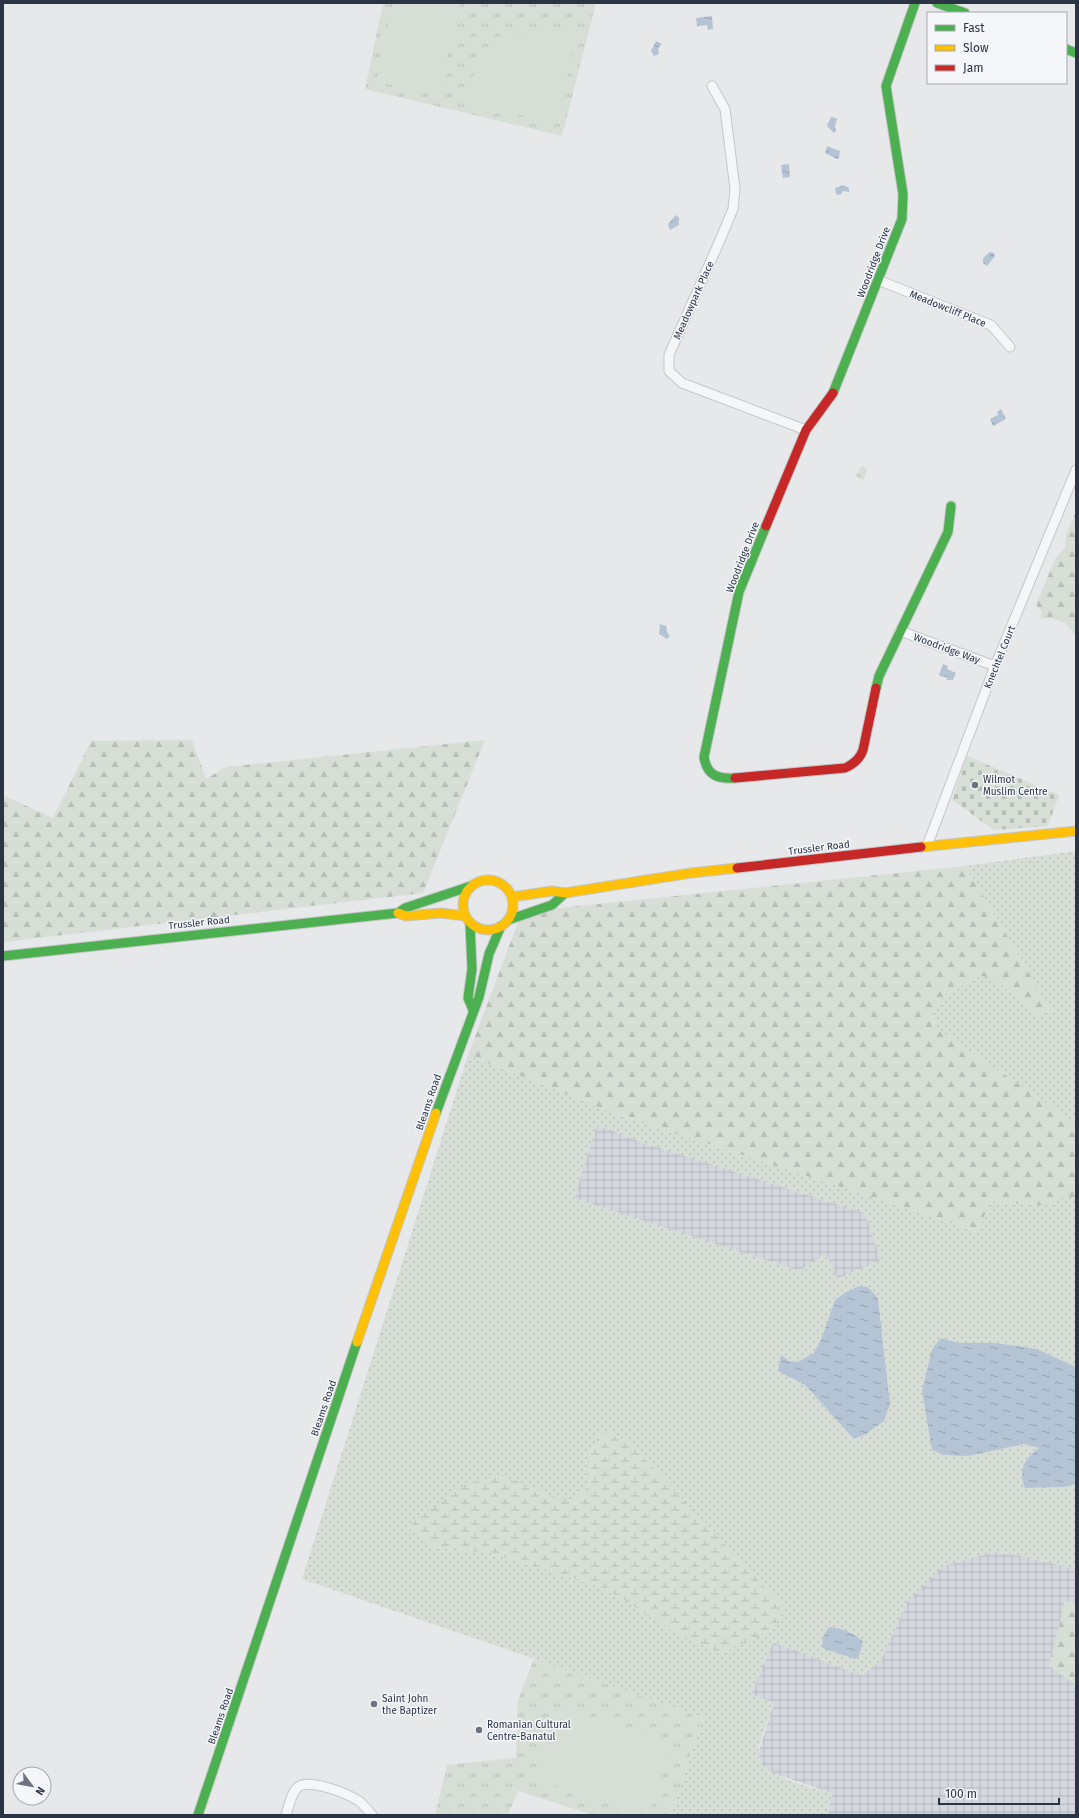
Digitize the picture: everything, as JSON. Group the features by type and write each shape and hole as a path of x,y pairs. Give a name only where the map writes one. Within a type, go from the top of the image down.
{"main road":[{"name":"Woodridge Drive","path":"914,3 886,86 903,194 902,219 833,393 806,430 739,592 704,757 707,769 712,774 722,779 845,768 855,764 862,753 879,676 948,532 951,506"},
{"path":"937,3 962,12"},
{"name":"Trussler Road","path":"512,897 552,891 565,893 690,873 927,846 1076,831"},
{"path":"468,919 477,928 485,930 494,929 504,923 512,913 513,905 512,897 508,889 494,880 486,880 471,886 466,892 463,900 463,908 468,919 472,969 468,998 473,1010"},
{"name":"Trussler Road","path":"3,956 398,912 471,886"},
{"name":"Trussler Road","path":"504,923 552,904 565,893"},
{"name":"Trussler Road","path":"398,912 406,916 441,913 468,919"},
{"name":"Bleams Road","path":"198,1815 373,1295 473,1010 480,997 489,954 504,923"}],"street":[{"name":"Meadowpark Place","path":"712,86 725,108 736,189 733,205 720,240 668,355 669,371 682,383 806,430"},
{"name":"Meadowcliff Place","path":"878,280 990,325 1010,347"},
{"name":"Knechtel Court","path":"927,846 995,666 1076,470"},
{"name":"Woodridge Way","path":"900,631 995,666"},
{"path":"286,1815 294,1792 298,1787 310,1783 352,1797 361,1802 372,1815"}],"shaded area":[{"path":"597,1125 644,1143 865,1213 881,1260 837,1279 799,1271 574,1198"},
{"path":"995,1552 1026,1557 1076,1569 1076,1604 1065,1601 1050,1666 1076,1685 1076,1815 828,1815 832,1793 772,1773 762,1766 758,1754 774,1703 751,1695 773,1642 861,1675 880,1662 908,1601 943,1566"}],"green space":[{"path":"383,3 596,3 562,136 365,89"},
{"path":"393,3 461,3 438,94 376,82"},
{"path":"554,28 577,31 557,119 551,122 464,103 471,80 477,69 492,51 512,38 527,32 538,29"},
{"path":"862,465 867,470 863,481 856,476"},
{"path":"1076,511 1076,636 1065,623 1057,619 1040,618 1042,612 1036,605 1055,559 1065,547 1066,535"},
{"path":"192,740 206,779 226,767 485,740 423,893 3,942 3,795 53,818 91,741"},
{"path":"967,756 1059,795 1048,826 994,830 952,800"},
{"path":"1076,851 1076,1123 939,1030 932,1015 943,996 980,976 993,978 1039,1016 1031,976 965,866"},
{"path":"965,866 1051,1010 1039,1016 993,978 980,976 943,996 932,1016 939,1030 1076,1123 1076,1201 1068,1195 1044,1206 989,1201 979,1232 616,1114 468,1055 522,912"},
{"path":"468,1055 616,1114 978,1232 989,1201 1044,1206 1068,1194 1076,1201 1076,1367 1037,1349 997,1343 959,1343 941,1338 968,1456 1024,1444 1039,1448 1025,1488 1065,1487 1076,1484 1076,1569 1026,1557 995,1552 943,1566 908,1601 880,1662 861,1675 773,1642 751,1695 774,1703 762,1735 758,1753 760,1761 766,1768 788,1780 832,1793 828,1815 671,1815 703,1717 302,1579","holes":["597,1125 644,1143 865,1213 881,1260 838,1279 826,1253 799,1271 574,1198","860,1286 868,1287 878,1298 890,1404 854,1439 805,1385 778,1371 781,1356 789,1361 798,1362 814,1353 822,1337 835,1300 846,1292","613,1433 632,1445 721,1654 671,1630 618,1596 596,1586 490,1553 435,1548 407,1527 436,1506 556,1497 575,1501 588,1486 588,1455 600,1434"]},
{"path":"613,1433 632,1445 784,1608 783,1620 760,1636 721,1654 671,1630 618,1596 596,1586 490,1553 435,1548 406,1527 464,1485 502,1475 556,1497 575,1500 588,1486 588,1455 600,1434"},
{"path":"1065,1601 1076,1604 1076,1685 1049,1666"},
{"path":"534,1659 703,1717 671,1815 593,1815 518,1791 508,1815 435,1815 447,1765 516,1758 518,1700"},
{"path":"558,1706 672,1744 648,1815 533,1779"}],"water":[{"path":"712,16 713,29 708,30 707,25 697,26 696,18"},
{"path":"656,41 662,44 658,48 659,54 654,56 651,51"},
{"path":"831,117 837,119 835,126 836,131 834,133 827,126"},
{"path":"827,146 840,151 839,158 837,159 825,153"},
{"path":"789,164 790,177 783,178 781,165"},
{"path":"844,185 849,188 849,192 843,191 840,195 836,194 835,188"},
{"path":"676,215 679,218 679,225 670,230 668,224"},
{"path":"990,252 994,253 995,256 987,266 983,263 983,258"},
{"path":"1001,409 1006,419 993,426 990,419 998,415 997,412"},
{"path":"660,624 666,626 667,632 670,636 667,639 659,634"},
{"path":"943,664 948,666 947,669 956,673 953,680 947,680 947,678 939,675"},
{"path":"860,1286 868,1287 878,1298 890,1404 884,1421 866,1434 854,1439 805,1385 778,1371 781,1355 789,1361 798,1362 814,1353 822,1337 835,1300 846,1292"},
{"path":"941,1338 959,1343 997,1343 1037,1349 1076,1367 1076,1484 1065,1487 1025,1488 1022,1470 1026,1461 1039,1448 1024,1444 968,1456 944,1455 932,1450 922,1391 932,1349"},
{"path":"830,1627 848,1632 863,1642 859,1656 855,1659 823,1648 822,1642 824,1636"}],"traffic: fast":[{"path":"833,393 902,219 903,194 886,86 915,3"},
{"path":"937,3 962,12"},
{"path":"1067,49 1076,53"},
{"path":"876,688 879,676 948,532 951,506"},
{"path":"735,778 723,778 714,775 705,763 704,757 739,592 766,526"},
{"path":"3,956 398,913 405,908 471,886"},
{"path":"508,920 552,905 565,893"},
{"path":"470,923 472,969 468,998 473,1010"},
{"path":"436,1113 479,997 489,954 501,926"},
{"path":"198,1815 357,1342"}],"traffic: slow":[{"path":"921,847 1076,831"},
{"path":"512,897 552,891 565,893 691,873 737,868"},
{"path":"483,880 493,880 506,887 513,900 513,905 513,910 506,923 493,930 483,930 474,926 467,919 463,910 463,900 467,891 474,884 483,880"},
{"path":"398,913 406,916 441,913 465,916"},
{"path":"357,1342 436,1113"}],"traffic: jam":[{"path":"766,526 806,430 833,393"},
{"path":"735,778 845,768 851,765 858,759 863,750 876,688"},
{"path":"737,868 921,847"}],"place":[{"name":"Wilmot Muslim Centre","path":"975,785"},
{"name":"Saint John the Baptizer","path":"374,1704"},
{"name":"Romanian Cultural Centre-Banatul","path":"479,1730"}]}
